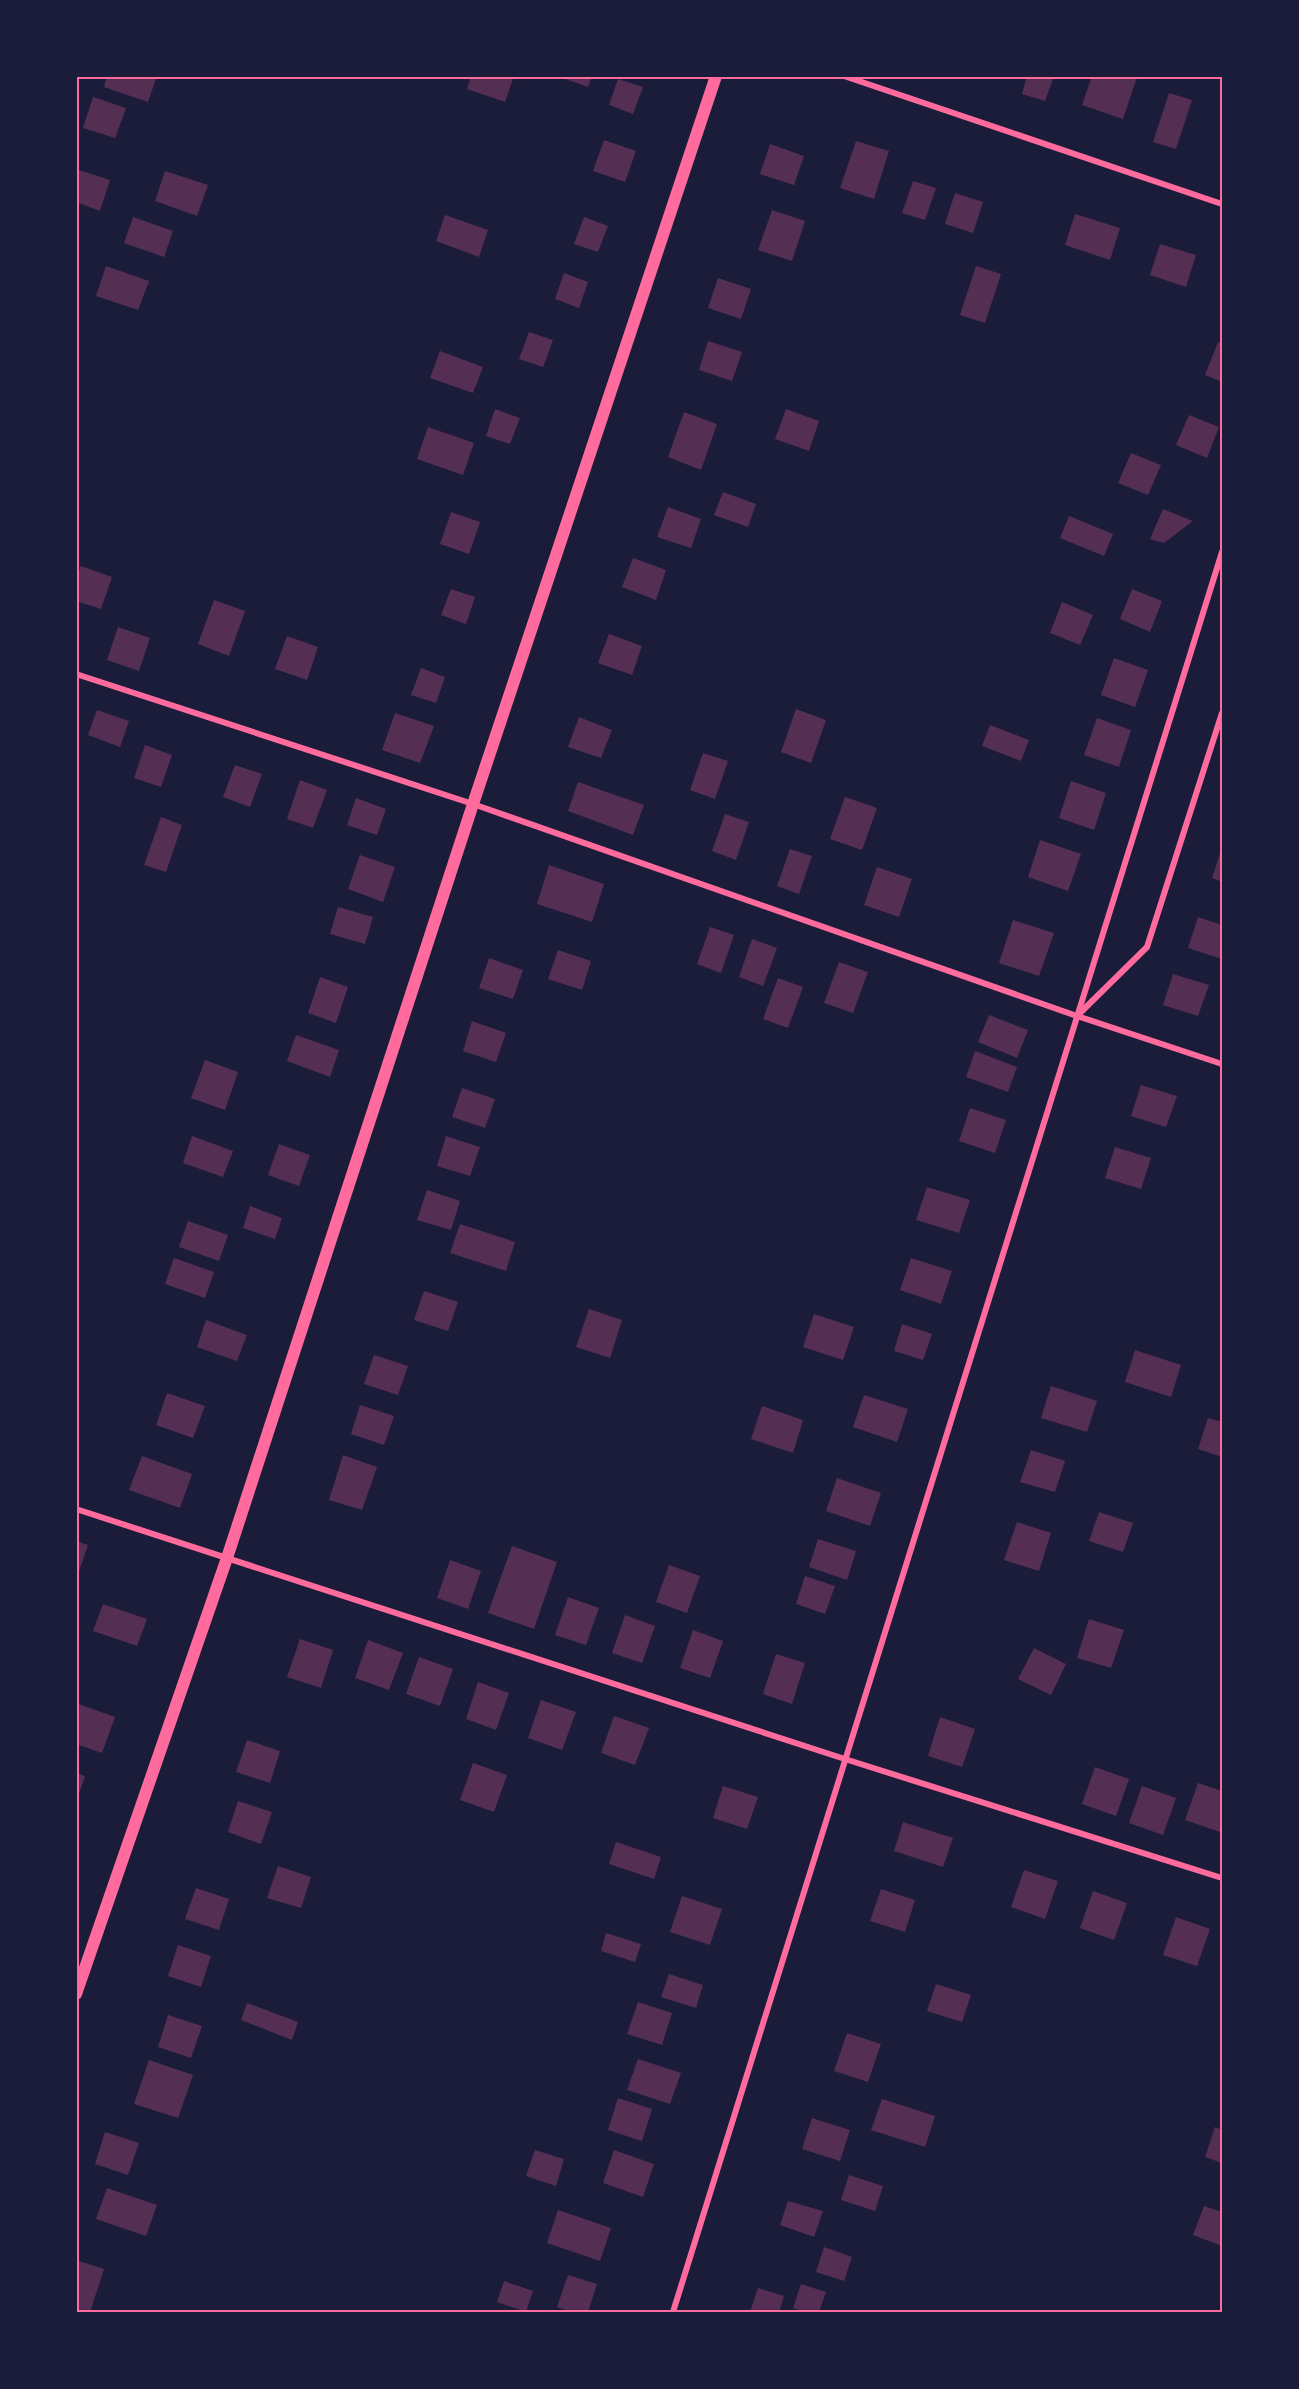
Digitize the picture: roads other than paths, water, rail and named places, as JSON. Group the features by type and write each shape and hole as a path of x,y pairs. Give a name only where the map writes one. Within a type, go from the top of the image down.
{"main road":[{"path":"76,1994 227,1558 473,804 716,76"}],"street":[{"path":"843,76 1222,204"},
{"path":"673,2313 848,1760 1222,552"},
{"path":"76,674 473,804 1077,1016 1222,1064"},
{"path":"1077,1016 1147,947 1222,713"},
{"path":"76,1509 848,1760 1222,1878"}]}
